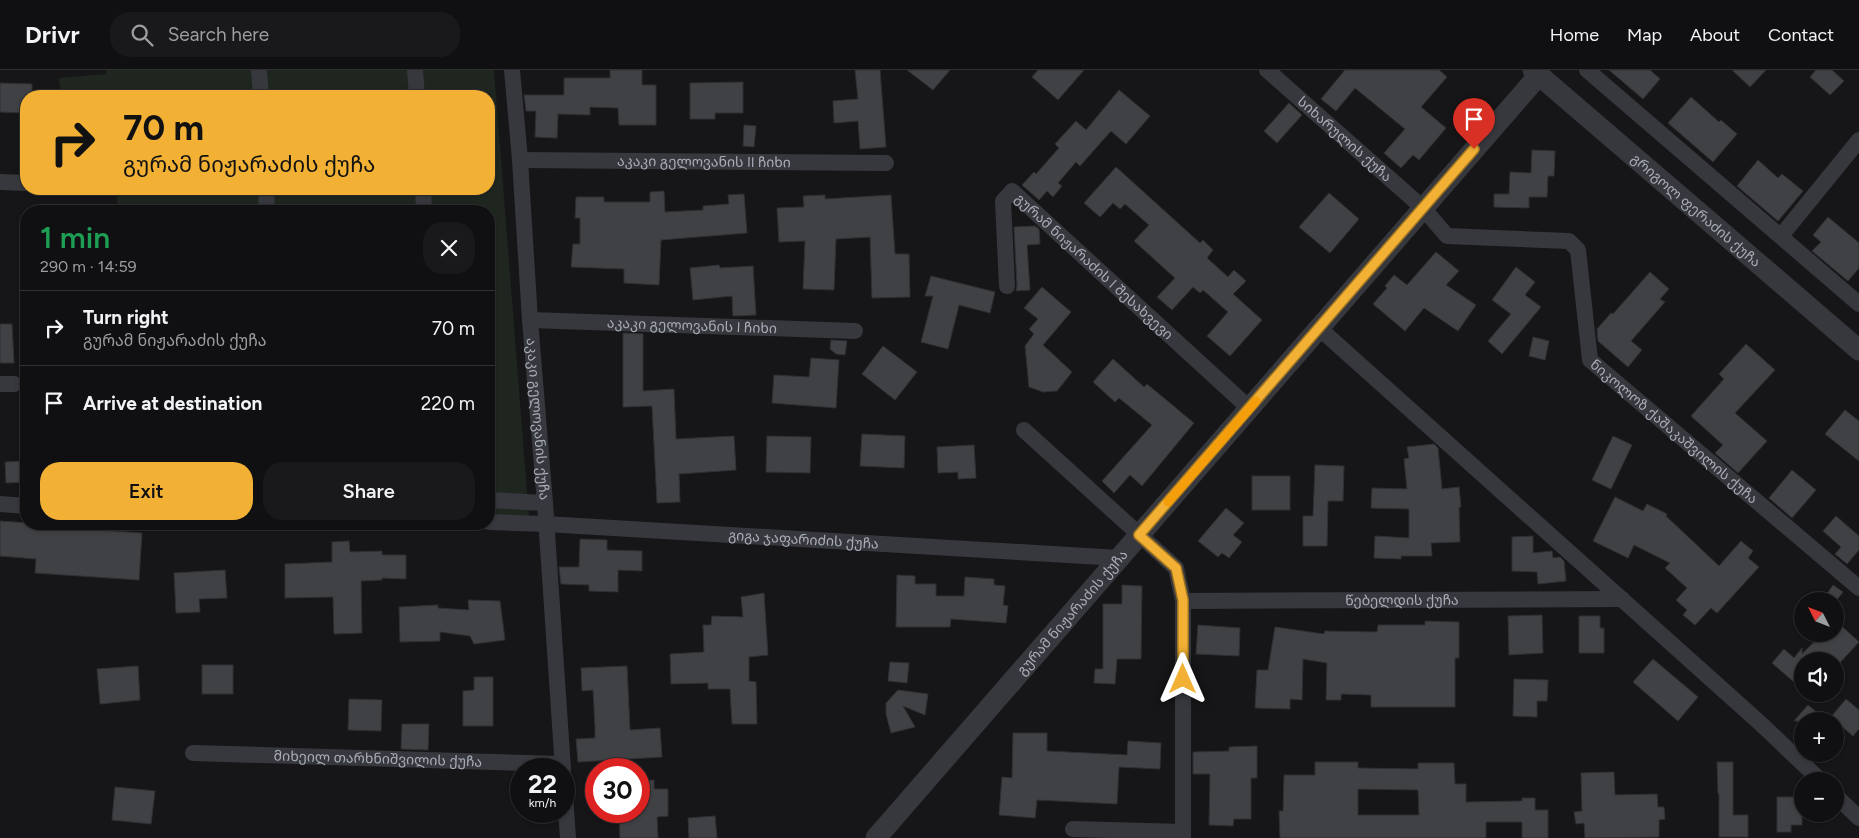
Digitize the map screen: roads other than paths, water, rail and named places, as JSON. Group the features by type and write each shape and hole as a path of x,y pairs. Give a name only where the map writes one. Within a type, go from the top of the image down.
{"street":[{"path":"259,70 261,90"},
{"path":"415,70 417,90"},
{"name":"აკაკი გელოვანის ქუჩა","path":"512,70 520,160 530,320 546,503 562,758"},
{"name":"სიხარულის ქუჩა","path":"1267,70 1423,208"},
{"path":"1587,70 1859,304"},
{"name":"გურამ ნიჟარაძის ქუჩა","path":"876,838 1539,72"},
{"name":"გრიგოლ ფერაძის ქუჩა","path":"1539,72 1859,350"},
{"path":"1781,236 1859,140"},
{"name":"აკაკი გელოვანის II ჩიხი","path":"520,160 886,163"},
{"path":"0,182 20,183"},
{"name":"გურამ ნიჟარაძის I შესახვევი","path":"1006,286 1003,201 1012,191 1249,408"},
{"name":"ნიკოლოზ ქაშაკაშვილის ქუჩა","path":"1423,208 1447,236 1569,241 1578,250 1590,360 1859,588"},
{"name":"აკაკი გელოვანის I ჩიხი","path":"530,320 855,331"},
{"path":"1319,328 1760,723 1812,772"},
{"path":"1024,430 1176,568 1183,600 1183,835 1073,829"},
{"path":"495,500 546,503"},
{"path":"0,504 20,506"},
{"name":"გიგა ჯაფარიძის ქუჩა","path":"495,522 1119,558"},
{"name":"წებელდის ქუჩა","path":"1183,600 1622,599"},
{"name":"მიხეილ თარხნიშვილის ქუჩა","path":"193,753 510,764"},
{"path":"1844,804 1859,818"},
{"path":"567,823 568,838"}]}
